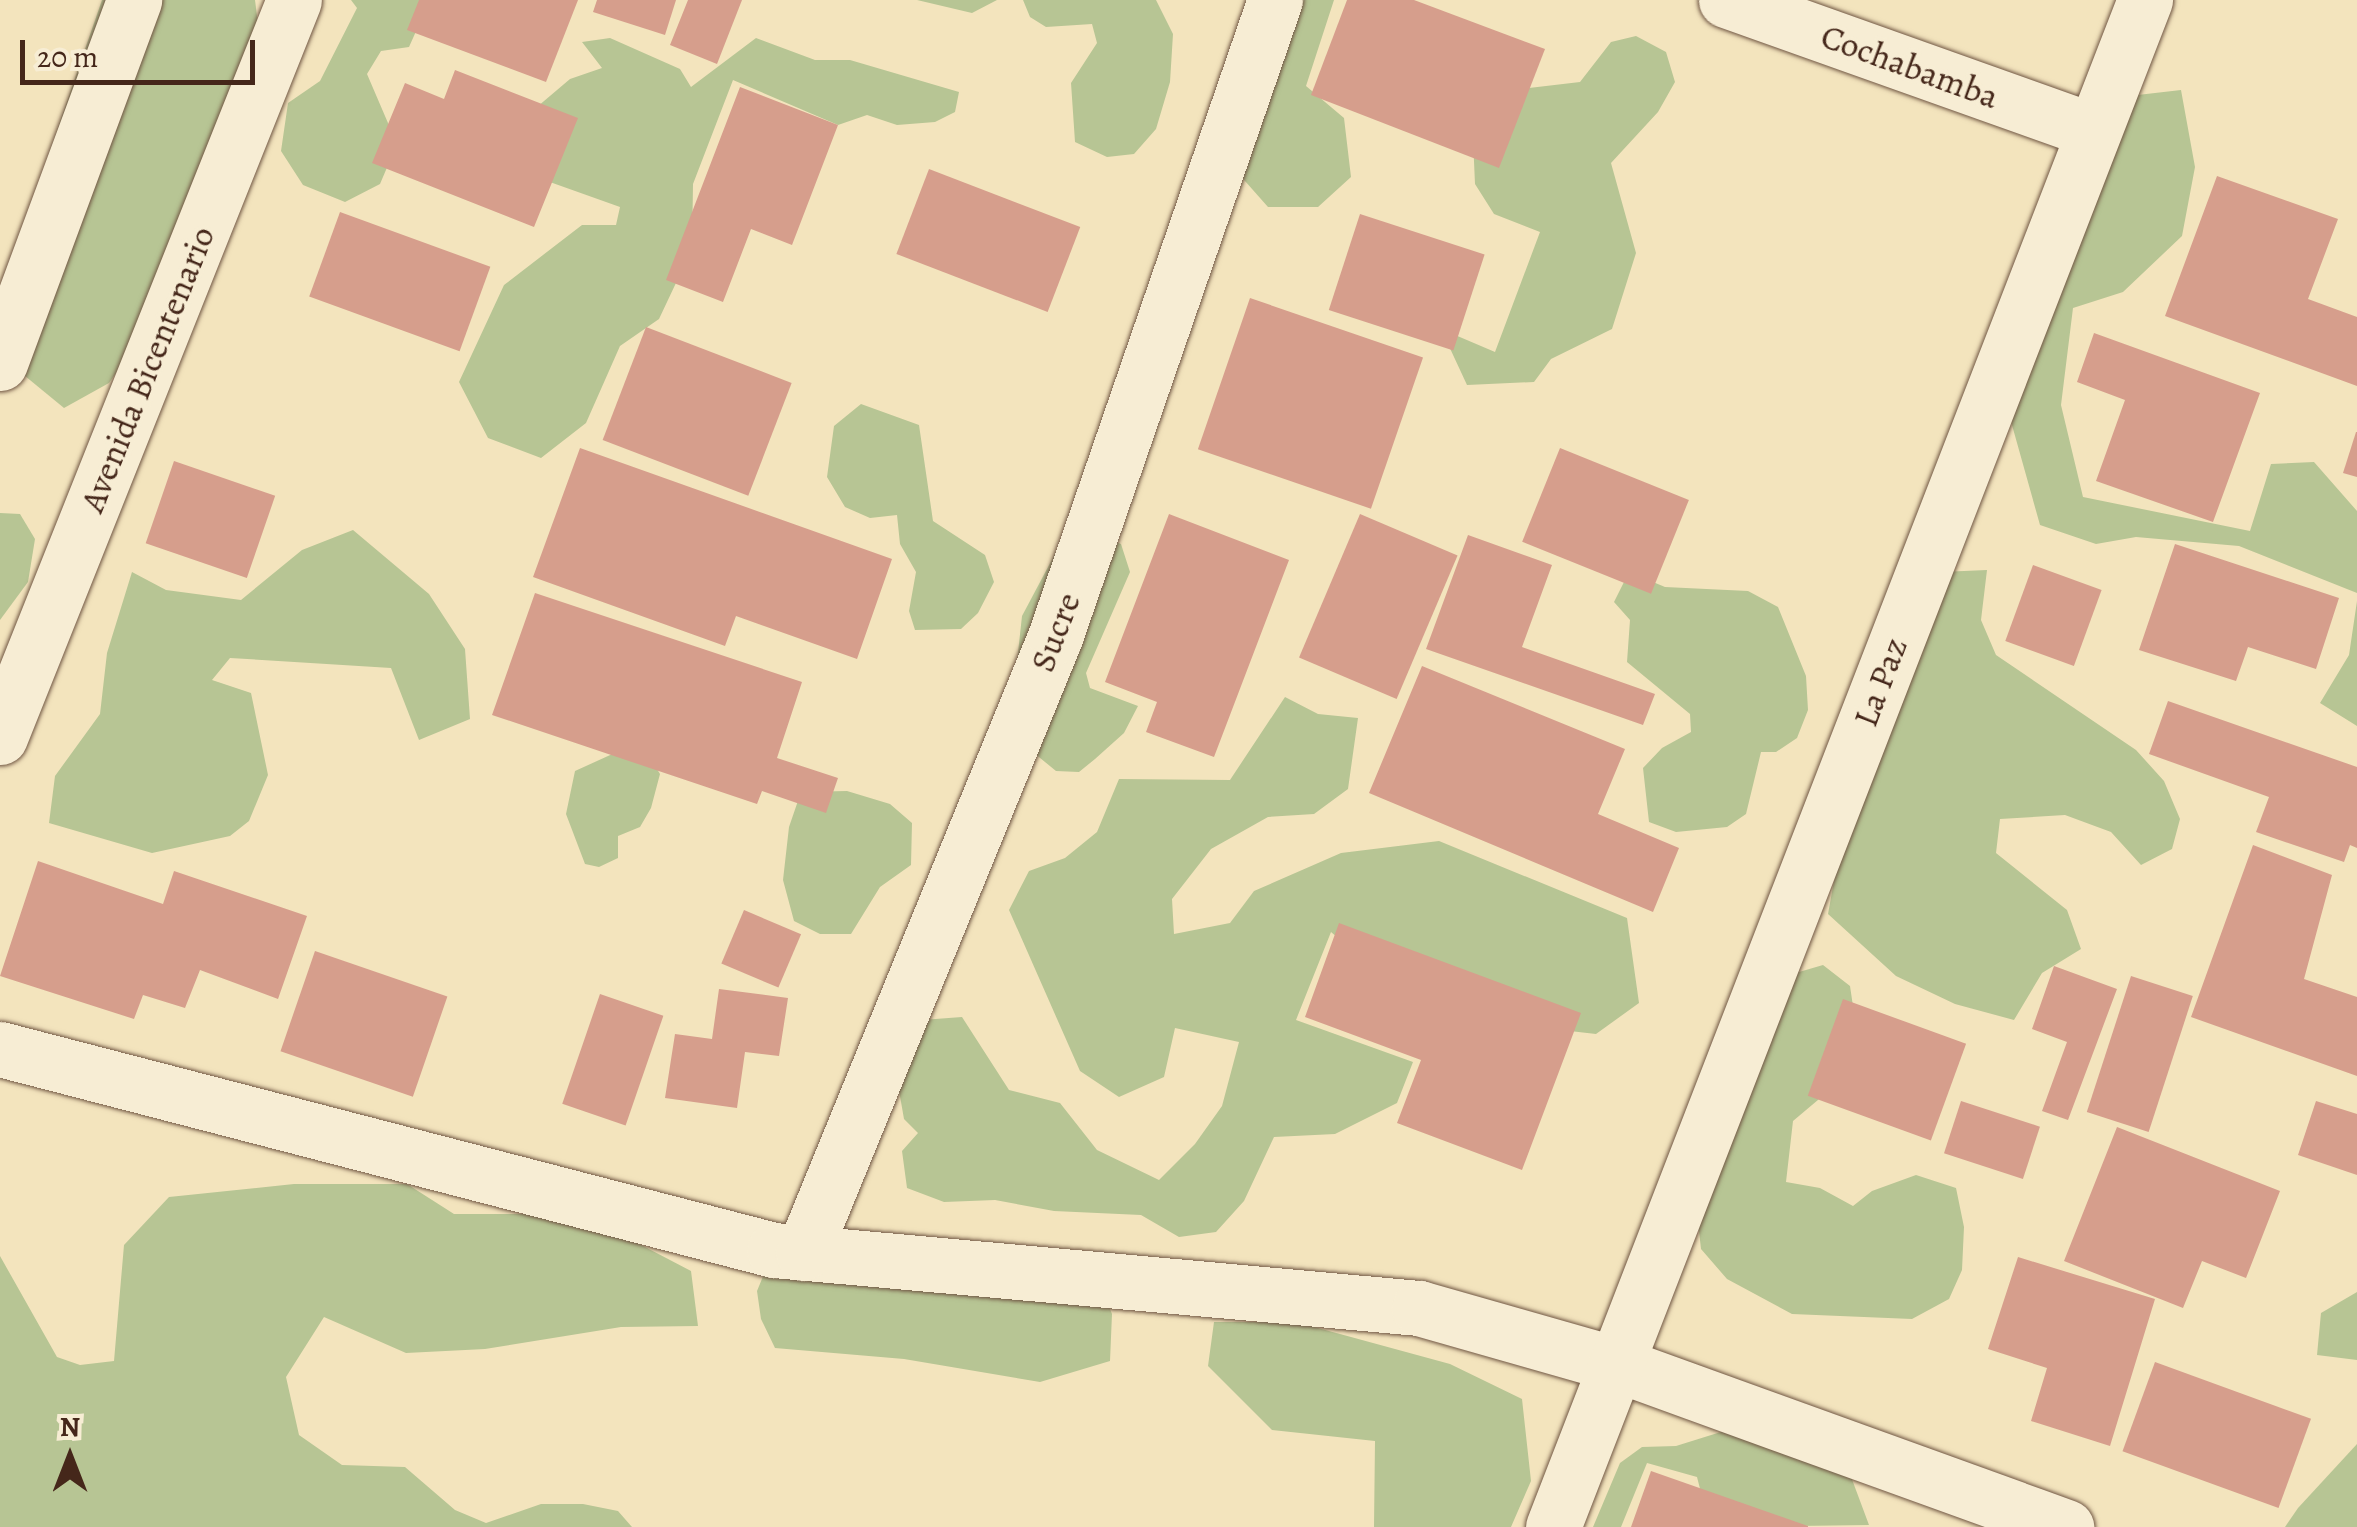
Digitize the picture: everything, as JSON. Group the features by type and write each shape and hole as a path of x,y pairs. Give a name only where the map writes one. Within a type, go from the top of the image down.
{"street":[{"path":"0,363 134,0"},
{"name":"Avenida Bicentenario","path":"0,737 294,0"},
{"name":"Sucre","path":"804,1253 1055,637 1275,0"},
{"name":"Cochabamba","path":"1726,0 2093,132"},
{"name":"La Paz","path":"1553,1527 2145,0"},
{"path":"0,1049 804,1253 1419,1308 1616,1364 2066,1527"}],"green space":[{"path":"102,0 255,0 260,40 151,323 109,383 64,408 25,376 15,327 34,197"},
{"path":"351,0 430,0 409,47 381,51 367,74 397,144 380,184 345,202 303,185 281,151 288,103 320,81 357,8"},
{"path":"917,0 997,0 972,13"},
{"path":"1023,0 1156,0 1173,34 1170,82 1156,129 1134,154 1107,157 1075,142 1071,83 1097,43 1092,24 1046,27 1030,17"},
{"path":"1278,0 1334,0 1306,86 1344,118 1351,177 1318,207 1268,207 1237,172"},
{"path":"1636,36 1666,52 1675,82 1658,112 1611,163 1636,253 1612,329 1551,359 1534,382 1467,385 1441,329 1495,352 1540,232 1494,214 1475,184 1473,139 1529,88 1580,82 1611,42"},
{"path":"610,38 680,69 691,87 756,38 815,60 850,60 959,92 955,112 935,122 897,125 867,115 838,125 733,80 693,184 692,249 659,319 620,346 586,423 541,458 488,438 459,382 504,285 582,225 616,225 620,207 533,176 524,118 570,79 602,68 582,42"},
{"path":"2181,90 2195,167 2182,236 2123,292 2073,308 2061,405 2083,497 2250,531 2271,464 2314,462 2357,511 2357,593 2239,546 2136,537 2096,544 2040,525 2003,393 2129,96"},
{"path":"861,404 919,425 933,521 985,555 994,582 978,613 961,629 915,630 909,611 916,572 900,544 897,515 870,518 845,507 827,477 834,426"},
{"path":"0,513 20,514 35,539 28,582 0,620"},
{"path":"353,530 429,594 465,649 470,719 419,740 391,668 230,658 212,680 251,693 268,775 249,821 230,836 152,853 49,823 55,776 100,714 107,653 132,572 166,590 241,600 302,550"},
{"path":"1091,533 1121,544 1130,572 1086,673 1090,688 1138,706 1124,733 1079,772 1056,771 1034,753 1016,671 1022,616 1056,552"},
{"path":"1987,570 1981,620 1996,655 2136,750 2164,781 2180,819 2172,849 2141,865 2111,832 2065,815 2000,819 1996,853 2067,910 2081,949 2042,973 2014,1020 1955,1004 1896,976 1828,914 1854,771 1941,572"},
{"path":"1629,572 1665,587 1748,591 1778,607 1806,676 1808,710 1797,738 1776,752 1761,752 1746,814 1727,827 1676,832 1649,822 1643,768 1662,748 1691,732 1690,714 1627,662 1630,620 1614,602"},
{"path":"2357,601 2357,726 2320,703 2349,655"},
{"path":"1285,697 1318,714 1358,718 1348,789 1314,814 1268,817 1211,849 1172,899 1174,934 1230,923 1254,891 1341,853 1439,841 1627,918 1639,1003 1596,1034 1526,1026 1363,959 1331,932 1296,1020 1413,1062 1397,1103 1335,1134 1274,1137 1244,1201 1216,1232 1179,1237 1141,1215 1054,1211 995,1200 944,1202 907,1188 902,1151 918,1133 904,1119 894,1062 922,1020 962,1017 1009,1090 1060,1103 1097,1150 1159,1180 1195,1144 1222,1106 1239,1042 1175,1028 1164,1077 1119,1097 1080,1071 1009,910 1029,871 1065,858 1097,832 1119,779 1230,780"},
{"path":"630,746 644,748 660,774 651,808 640,827 618,836 618,858 599,867 585,864 566,814 575,771"},
{"path":"847,791 890,804 912,823 911,865 880,887 851,934 820,934 794,921 783,880 789,827 801,792"},
{"path":"1823,965 1850,986 1857,1033 1831,1089 1793,1121 1786,1182 1820,1188 1853,1206 1872,1191 1916,1175 1956,1188 1964,1227 1962,1270 1949,1299 1912,1319 1792,1314 1727,1279 1701,1249 1696,1204 1782,977"},
{"path":"294,1184 407,1184 454,1214 582,1214 691,1271 698,1326 621,1327 485,1349 406,1353 324,1317 286,1377 299,1435 342,1465 405,1467 455,1510 486,1523 541,1504 583,1504 618,1511 632,1527 0,1527 0,1256 57,1357 80,1365 114,1361 124,1245 169,1197"},
{"path":"774,1250 1098,1279 1112,1314 1110,1361 1040,1382 904,1359 775,1348 761,1319 757,1291"},
{"path":"2357,1292 2357,1360 2317,1355 2321,1313"},
{"path":"1214,1322 1296,1322 1450,1364 1522,1399 1531,1481 1511,1527 1374,1527 1375,1441 1272,1430 1208,1366"},
{"path":"1740,1426 1850,1474 1869,1525 1725,1527 1708,1520 1697,1477 1647,1463 1621,1527 1593,1527 1620,1463 1642,1447 1676,1446"},
{"path":"2357,1444 2357,1527 2285,1527 2298,1508"}],"building":[{"path":"419,0 578,0 546,82 407,30"},
{"path":"597,0 676,0 665,35 593,12"},
{"path":"688,0 742,0 717,64 670,45"},
{"path":"1347,0 1414,0 1545,49 1499,168 1311,95"},
{"path":"455,70 578,118 534,227 372,163 405,83 444,99"},
{"path":"740,87 838,125 792,245 751,229 723,302 666,280"},
{"path":"929,169 1080,227 1048,312 896,254"},
{"path":"2217,176 2338,219 2308,299 2357,317 2357,386 2165,316"},
{"path":"340,212 490,267 460,351 309,297"},
{"path":"1360,214 1485,254 1453,351 1329,310"},
{"path":"1250,298 1423,358 1371,509 1198,449"},
{"path":"646,327 792,383 748,496 603,440"},
{"path":"2094,333 2260,393 2213,522 2096,481 2125,400 2077,382"},
{"path":"2357,432 2357,477 2343,473"},
{"path":"580,448 892,559 857,659 736,616 725,646 533,577"},
{"path":"1560,448 1689,500 1651,594 1522,542"},
{"path":"174,461 275,496 247,578 146,543"},
{"path":"1169,514 1289,560 1214,757 1146,732 1157,702 1105,682"},
{"path":"1360,514 1458,555 1397,699 1299,658"},
{"path":"1468,535 1552,565 1522,647 1655,694 1643,725 1426,649"},
{"path":"2175,544 2339,598 2316,669 2248,647 2236,681 2139,650"},
{"path":"2033,565 2102,590 2074,666 2005,641"},
{"path":"535,593 802,682 777,758 838,778 826,813 762,791 757,804 492,715"},
{"path":"1422,666 1625,749 1598,814 1679,848 1653,912 1369,793"},
{"path":"2168,701 2357,767 2357,848 2350,845 2344,862 2256,832 2269,797 2149,754"},
{"path":"2253,845 2332,875 2304,979 2357,997 2357,1076 2191,1017"},
{"path":"38,861 163,904 174,871 307,916 278,999 200,970 185,1008 143,995 134,1019 0,976"},
{"path":"744,910 801,934 778,988 721,963"},
{"path":"1339,923 1581,1013 1522,1170 1397,1123 1421,1060 1305,1017"},
{"path":"315,951 447,997 413,1097 280,1051"},
{"path":"2054,966 2117,989 2068,1120 2042,1111 2067,1042 2032,1029"},
{"path":"2131,976 2193,996 2149,1132 2087,1112"},
{"path":"719,989 788,998 779,1056 745,1052 737,1108 665,1098 675,1034 712,1039"},
{"path":"600,994 663,1016 626,1125 562,1104"},
{"path":"1843,999 1966,1044 1931,1141 1808,1096"},
{"path":"1961,1101 2040,1127 2023,1179 1944,1153"},
{"path":"2316,1101 2357,1114 2357,1175 2298,1155"},
{"path":"2117,1127 2280,1191 2246,1278 2202,1261 2183,1308 2064,1261"},
{"path":"2018,1257 2155,1299 2110,1446 2031,1421 2047,1368 1988,1349"},
{"path":"2155,1362 2311,1419 2278,1508 2123,1451"},
{"path":"1651,1471 1808,1526 1808,1527 1631,1527"}]}
